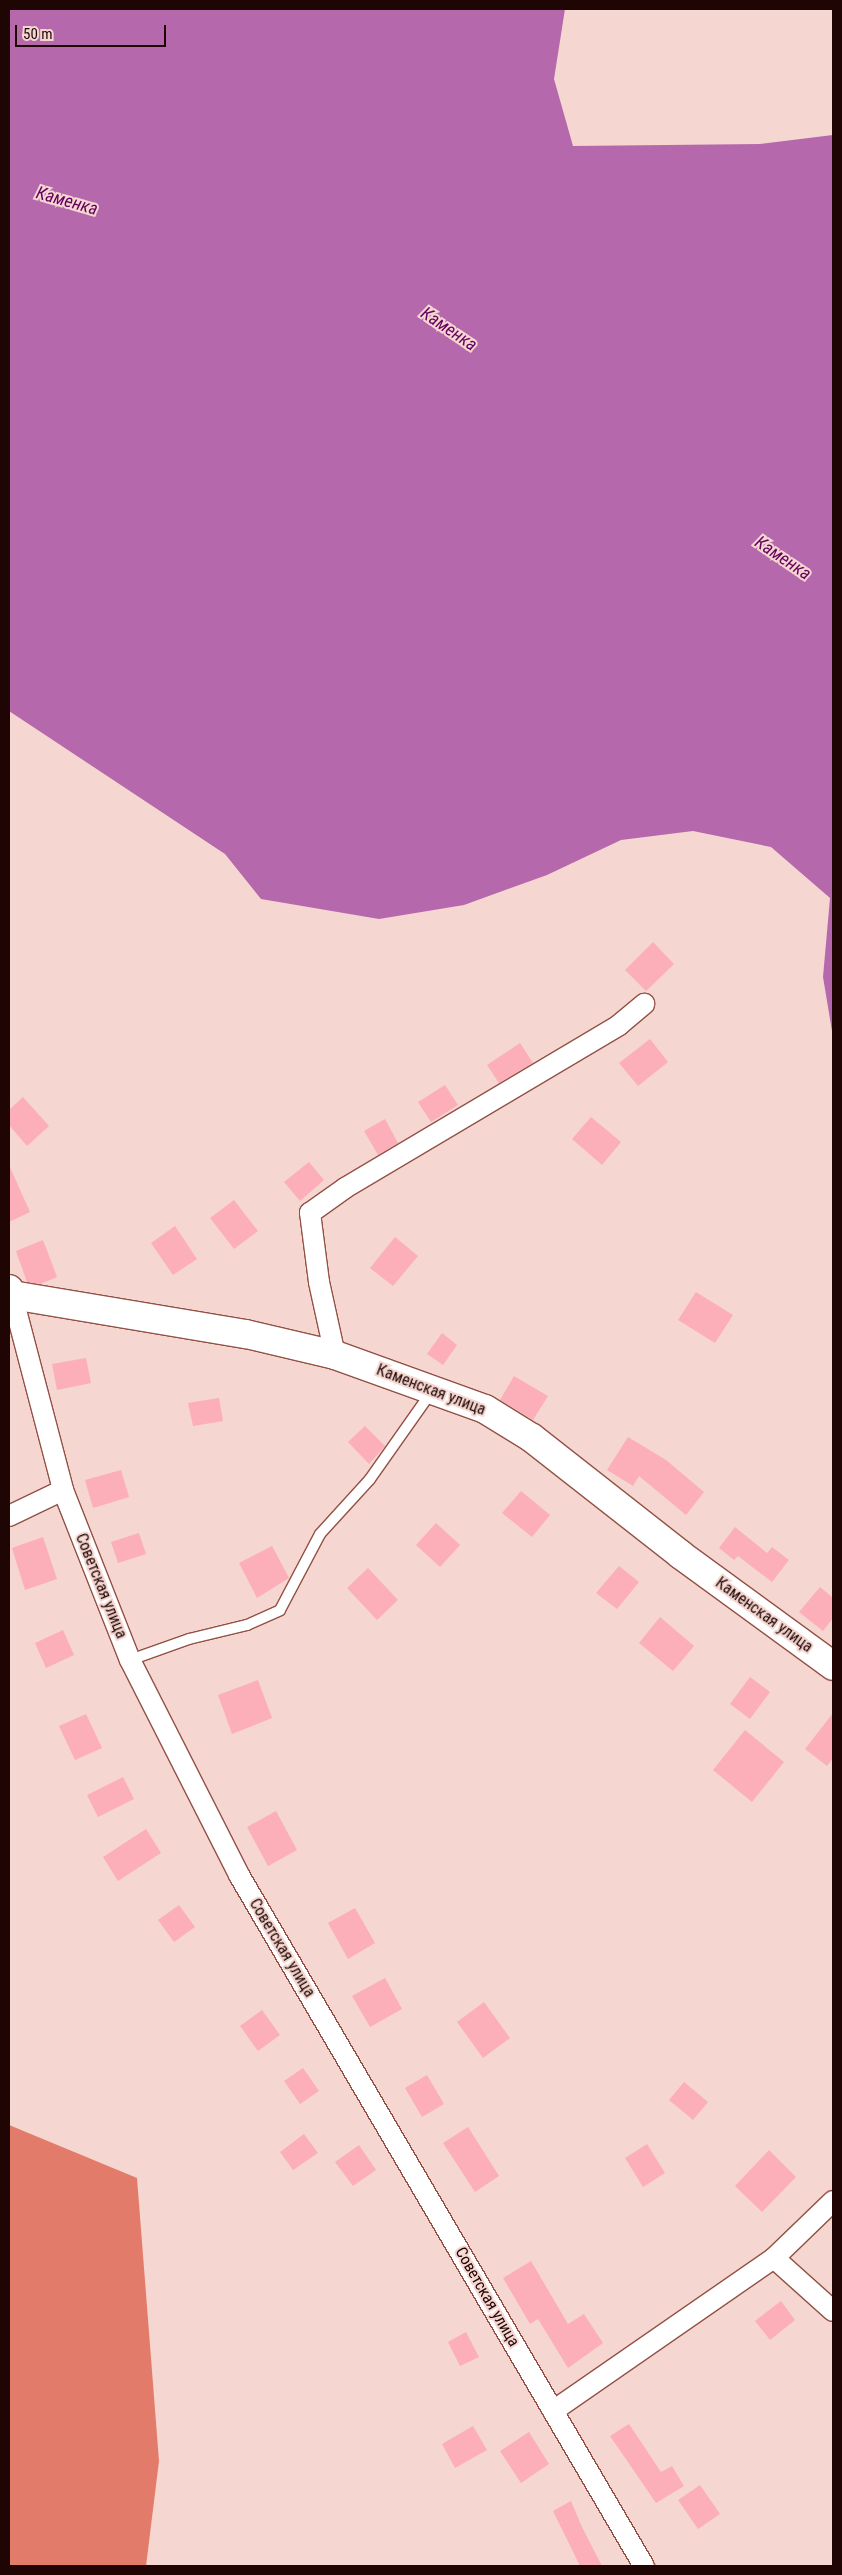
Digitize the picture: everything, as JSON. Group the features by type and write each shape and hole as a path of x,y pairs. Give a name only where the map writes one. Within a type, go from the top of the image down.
{"street":[{"path":"335,1355 320,1290 309,1226 310,1213 344,1188 619,1025 644,1004"},
{"name":"Каменская улица","path":"10,1292 246,1334 335,1355 485,1409 532,1438 681,1555 833,1666"},
{"name":"Советская улица","path":"10,1292 63,1490 130,1660 239,1876 644,2566"},
{"path":"9,1516 63,1490"},
{"path":"553,2411 774,2258 833,2201"},
{"path":"774,2258 833,2311"}],"lane":[{"path":"130,1660 189,1639 247,1625 280,1610 320,1534 370,1479 433,1390"}],"shaded area":[{"path":"9,2125 137,2178 159,2461 146,2566 9,2566"}],"water":[{"name":"Каменка","path":"9,9 565,9 554,79 573,146 760,144 833,135 833,1037 823,977 830,898 771,847 693,831 621,840 547,875 464,905 379,919 261,899 225,854 9,711"}],"building":[{"path":"653,942 674,964 646,991 625,970"},
{"path":"650,1039 668,1062 638,1086 619,1063"},
{"path":"520,1043 533,1063 499,1083 487,1065"},
{"path":"445,1085 458,1105 431,1122 418,1102"},
{"path":"23,1097 49,1126 27,1146 9,1125 9,1110"},
{"path":"591,1117 621,1142 602,1165 572,1139"},
{"path":"385,1119 398,1143 378,1155 364,1131"},
{"path":"309,1162 324,1180 300,1201 284,1182"},
{"path":"9,1165 30,1212 9,1222"},
{"path":"234,1200 258,1231 234,1249 210,1218"},
{"path":"175,1226 197,1259 173,1275 151,1243"},
{"path":"395,1237 418,1256 393,1286 370,1268"},
{"path":"43,1240 57,1277 40,1284 27,1282 16,1251"},
{"path":"696,1292 733,1315 715,1343 678,1320"},
{"path":"442,1333 457,1345 443,1365 427,1354"},
{"path":"86,1358 91,1383 57,1390 52,1364"},
{"path":"514,1376 548,1396 533,1420 500,1400"},
{"path":"219,1398 223,1421 193,1426 188,1403"},
{"path":"365,1426 385,1446 369,1464 348,1442"},
{"path":"628,1437 666,1460 704,1492 686,1515 639,1476 633,1486 607,1470"},
{"path":"121,1470 129,1497 93,1508 85,1480"},
{"path":"521,1491 550,1515 532,1537 502,1513"},
{"path":"436,1523 460,1545 440,1567 416,1545"},
{"path":"735,1527 767,1553 772,1547 789,1560 772,1582 738,1556 734,1560 719,1548"},
{"path":"139,1533 146,1554 118,1563 111,1542"},
{"path":"43,1537 57,1579 25,1590 12,1548"},
{"path":"272,1546 289,1578 257,1598 239,1563"},
{"path":"619,1566 639,1582 617,1609 596,1593"},
{"path":"368,1568 398,1600 377,1620 347,1588"},
{"path":"820,1587 833,1598 833,1618 823,1631 799,1612"},
{"path":"660,1617 694,1646 673,1671 639,1643"},
{"path":"63,1630 74,1655 46,1668 35,1643"},
{"path":"750,1677 770,1692 750,1719 730,1704"},
{"path":"258,1680 272,1718 232,1734 218,1695"},
{"path":"833,1713 833,1758 827,1766 805,1749"},
{"path":"86,1714 102,1748 75,1760 59,1726"},
{"path":"745,1730 784,1762 752,1802 713,1770"},
{"path":"123,1777 134,1799 98,1817 87,1795"},
{"path":"276,1811 297,1850 268,1866 247,1827"},
{"path":"146,1829 161,1853 118,1881 103,1857"},
{"path":"179,1905 195,1927 174,1942 158,1920"},
{"path":"355,1908 375,1943 348,1959 328,1923"},
{"path":"385,1978 402,2009 370,2027 352,1996"},
{"path":"484,2002 510,2038 483,2058 457,2022"},
{"path":"262,2010 280,2035 258,2051 240,2026"},
{"path":"303,2068 319,2091 300,2104 284,2081"},
{"path":"427,2075 444,2104 422,2117 405,2088"},
{"path":"684,2082 708,2102 693,2120 669,2100"},
{"path":"468,2127 499,2176 475,2192 443,2143"},
{"path":"304,2134 318,2153 293,2170 280,2152"},
{"path":"647,2144 665,2173 643,2187 625,2158"},
{"path":"359,2145 376,2170 353,2186 335,2162"},
{"path":"769,2150 796,2177 762,2212 735,2186"},
{"path":"531,2261 568,2324 584,2314 603,2343 568,2368 538,2319 530,2324 503,2278"},
{"path":"781,2301 795,2320 770,2340 755,2321"},
{"path":"466,2332 479,2357 460,2366 448,2342"},
{"path":"629,2424 661,2472 672,2466 684,2486 656,2503 610,2436"},
{"path":"473,2426 487,2450 455,2468 442,2444"},
{"path":"529,2432 549,2464 521,2483 500,2451"},
{"path":"700,2485 720,2514 698,2529 678,2500"},
{"path":"571,2501 602,2566 580,2566 553,2511"}]}
